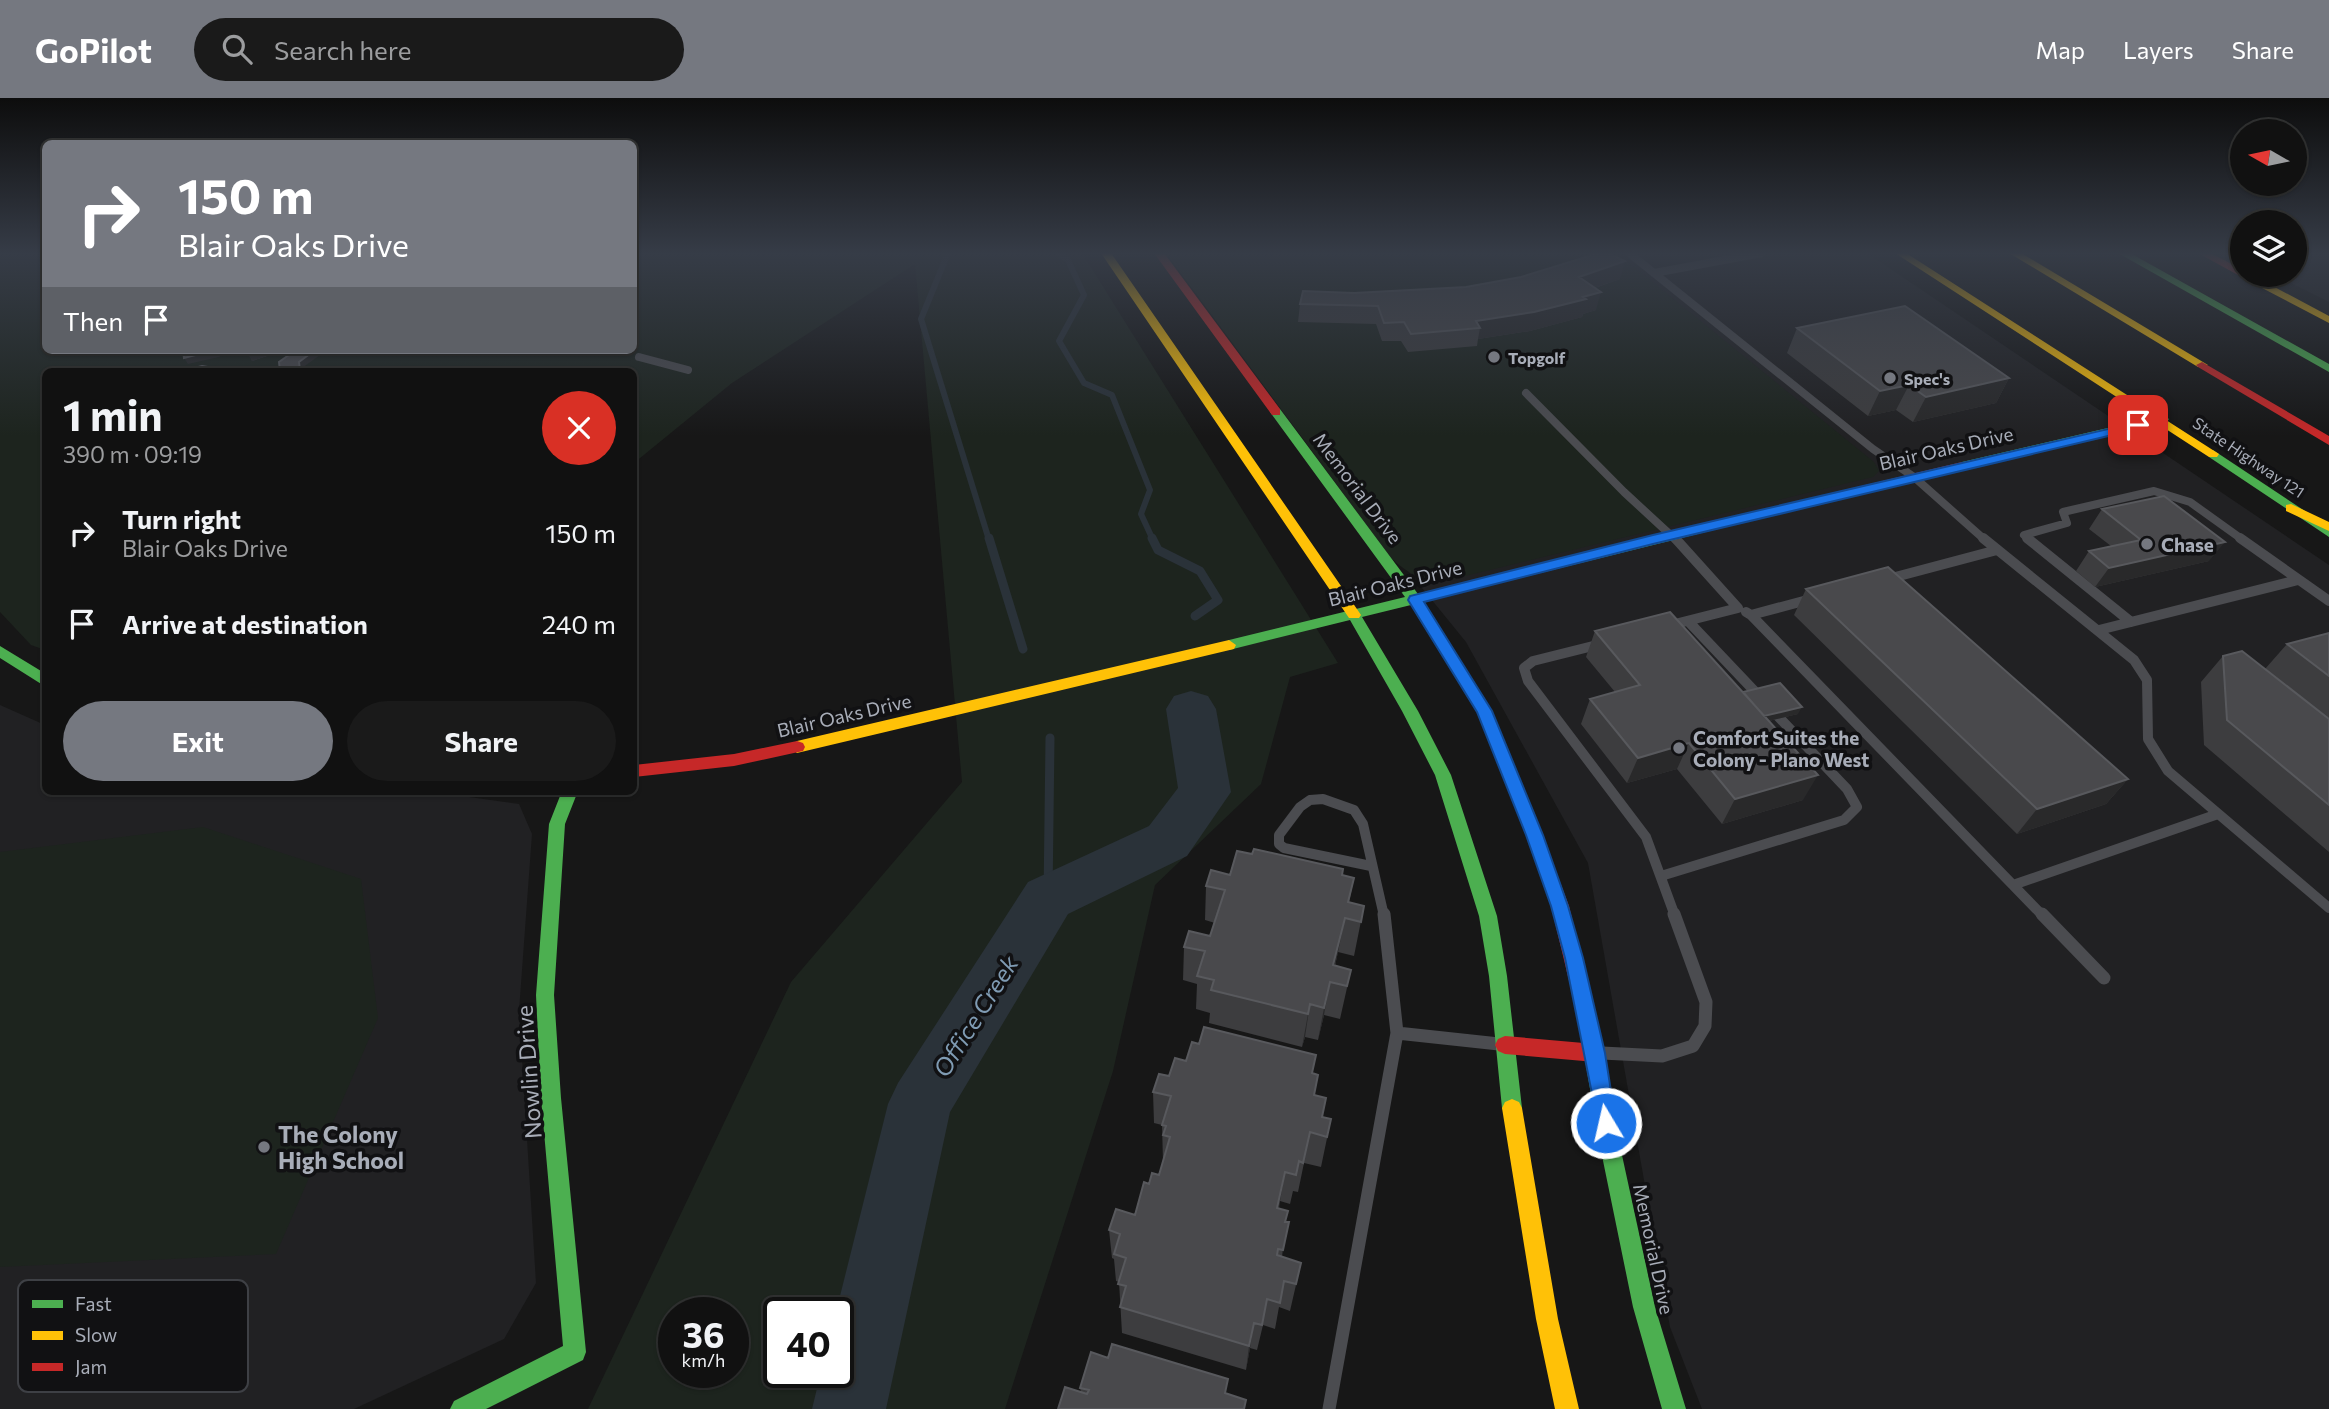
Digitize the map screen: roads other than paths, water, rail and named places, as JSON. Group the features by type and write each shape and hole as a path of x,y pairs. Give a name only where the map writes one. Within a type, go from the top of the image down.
{"main road":[{"path":"1153,314 1354,615 1410,711 1443,775 1488,916 1499,976 1516,1143 1567,1409"},
{"name":"Memorial Drive","path":"1197,314 1415,600 1484,711 1560,906 1595,1053 1610,1146 1644,1307 1674,1409"},
{"name":"State Highway 121","path":"1997,314 2163,419 2329,533"},
{"path":"2117,314 2329,441"},
{"path":"2232,314 2329,369"},
{"name":"Blair Oaks Drive","path":"637,771 734,760 793,749 1354,615 1672,535 2163,419"},
{"path":"2291,508 2329,527"},
{"path":"0,650 42,680"},
{"name":"Nowlin Drive","path":"462,1409 575,1352 551,1098 545,995 557,824 568,795"},
{"path":"1505,1045 1595,1053"}],"lane":[{"path":"1705,314 1873,449 1914,477 1997,550 2134,660 2147,680 2148,739 2168,771 2329,908"},
{"path":"639,357 688,370"},
{"path":"1526,393 1624,492 1672,535 1738,608 1751,615 2104,978"},
{"path":"2131,622 2024,535 2067,523 2063,512 2154,491 2190,502 2329,601"},
{"path":"1872,583 1997,550"},
{"path":"2099,630 2298,580"},
{"path":"1751,615 1818,597"},
{"path":"1650,631 1738,608"},
{"path":"1661,877 1844,820 1857,807 1847,789 1688,621"},
{"path":"1595,1053 1662,1056 1693,1046 1705,1026 1706,1002 1646,837 1528,681 1524,668 1534,661 1611,641"},
{"path":"29,673 42,665"},
{"path":"1329,1409 1397,1034 1385,918 1363,824 1354,810 1341,803 1323,799 1310,800 1300,807 1279,835 1279,844 1284,848 1371,866"},
{"path":"2013,885 2218,814"},
{"path":"1397,1034 1505,1045"}],"waterway":[{"path":"923,314 921,319 989,540"},
{"name":"Office Creek","path":"1074,314 1059,341 1084,383 1112,395 1150,490 1141,514 1153,540"},
{"path":"989,538 1023,649"},
{"name":"Office Creek","path":"1153,540 1158,550 1200,571 1218,600 1195,616"},
{"name":"Office Creek","path":"849,1409 920,1104 1048,898 1168,841 1205,792 1191,709"},
{"path":"1048,898 1050,738"}],"place":[{"name":"Topgolf","path":"1494,357"},
{"name":"Spec's","path":"1890,378"},
{"name":"Chase","path":"2147,544"},
{"name":"Comfort Suites the Colony - Plano West","path":"1679,748"},
{"name":"The Colony High School","path":"264,1147"}]}
